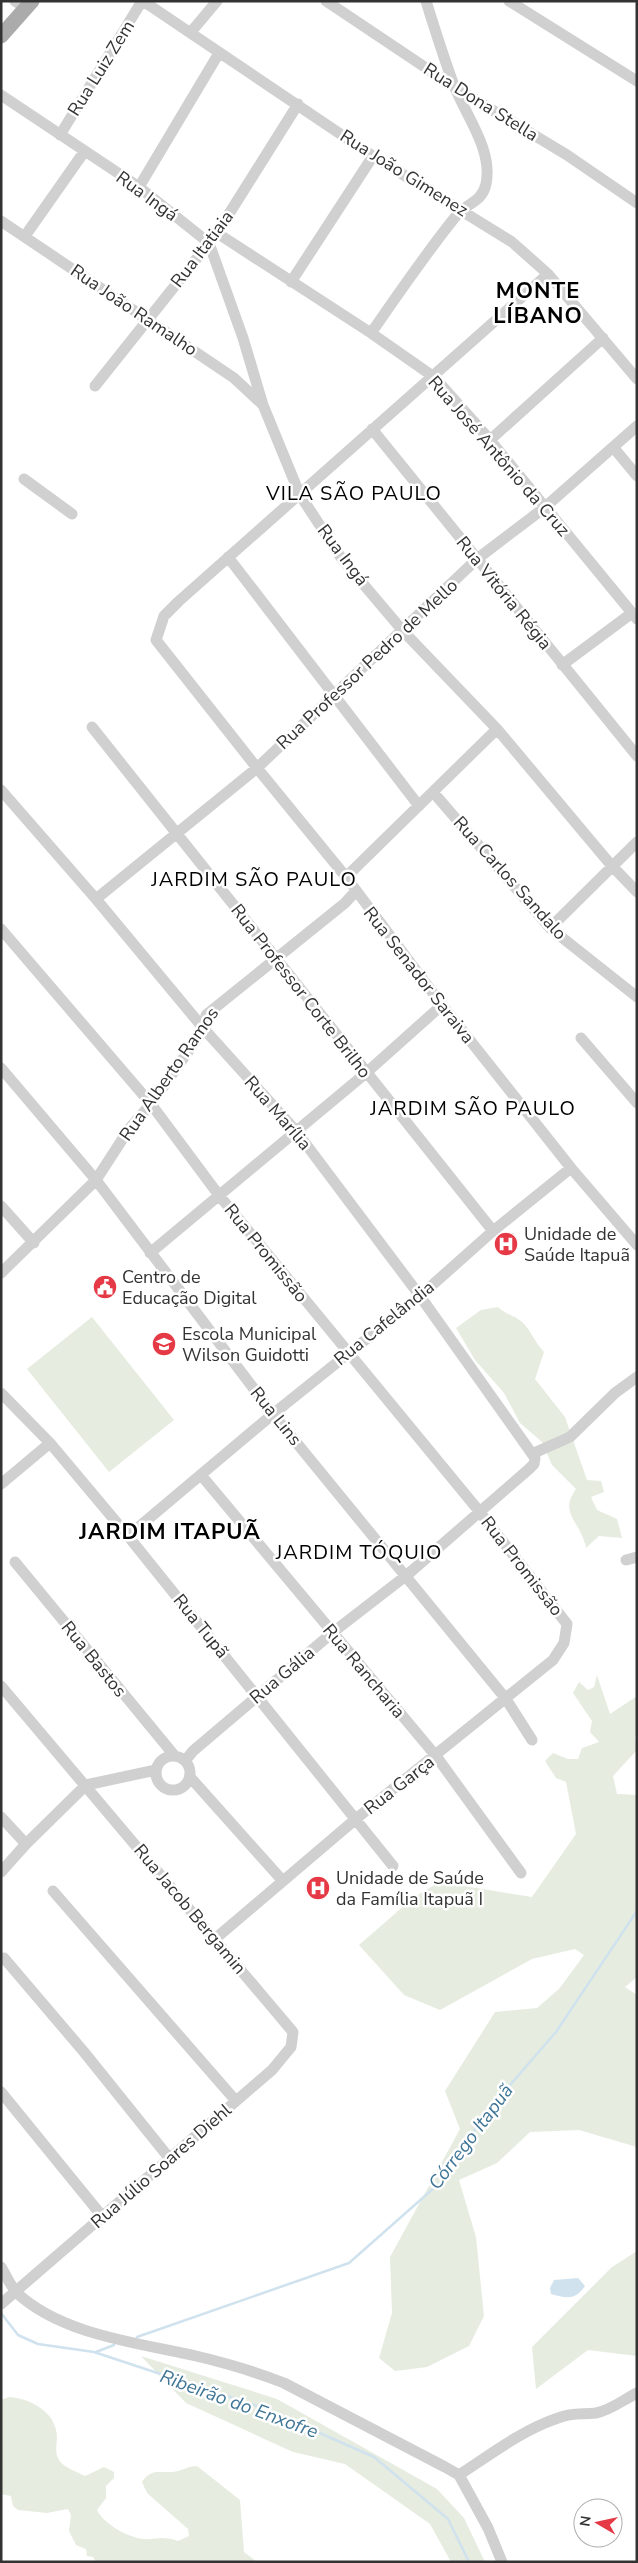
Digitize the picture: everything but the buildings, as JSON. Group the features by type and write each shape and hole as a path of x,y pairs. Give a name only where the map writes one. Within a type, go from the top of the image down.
{"main road":[{"path":"1,36 24,4"}],"street":[{"name":"Rua João Gimenez","path":"142,1 191,32 219,53 298,104 373,156 512,242 548,274 637,379"},
{"name":"Rua Luiz Zem","path":"60,135 142,1"},
{"path":"191,32 217,1"},
{"name":"Rua Dona Stella","path":"326,1 456,88 567,155 635,200"},
{"path":"371,333 461,209 472,205 480,198 486,185 487,168 483,150 456,88 426,1"},
{"path":"510,1 637,81"},
{"path":"138,187 219,53"},
{"name":"Rua Ingá","path":"1,95 138,187 209,243 243,338 263,405 300,495 342,559 403,631 497,729 610,866 637,892"},
{"name":"Rua Itatiaia","path":"95,386 217,233 298,104"},
{"path":"25,236 84,152"},
{"path":"291,282 373,156"},
{"name":"Rua João Ramalho","path":"1,220 234,378 263,405"},
{"name":"Rua José Antônio da Cruz","path":"217,233 371,333 434,377 490,440 544,508 635,616"},
{"path":"419,806 228,557 434,377 548,274"},
{"path":"490,440 603,338"},
{"name":"Rua Professor Pedro de Mello","path":"96,899 257,768 477,559 544,508 637,426"},
{"name":"Rua Vitória Régia","path":"372,430 637,756"},
{"path":"613,447 637,476"},
{"path":"24,479 72,514"},
{"name":"Rua Senador Saraiva","path":"228,557 164,616 156,640 346,877 355,892 442,1005 571,1168 637,1245"},
{"path":"562,665 635,616"},
{"name":"Rua Professor Corte Brilho","path":"92,727 366,1074 493,1231"},
{"path":"346,877 497,729"},
{"name":"Rua Marília","path":"1,790 96,899 204,1029 296,1130 534,1453"},
{"name":"Rua Carlos Sandalo","path":"433,792 550,928 637,997"},
{"path":"550,928 610,866 637,842"},
{"name":"Rua Alberto Ramos","path":"1,1273 34,1243 96,1180 129,1129 151,1104 204,1029 206,1015 345,903 355,892"},
{"name":"Rua Promissão","path":"1,929 151,1104 218,1194 479,1511 567,1624"},
{"path":"150,1253 218,1194 366,1074 442,1005"},
{"path":"582,1038 637,1103"},
{"name":"Rua Lins","path":"1,1068 96,1180 273,1414 506,1698 532,1740"},
{"name":"Rua Cafelândia","path":"128,1536 348,1352 420,1296 493,1231 571,1168"},
{"path":"1,1206 34,1243"},
{"path":"534,1453 570,1437 615,1393 637,1377"},
{"name":"Rua Tupã","path":"1,1393 50,1442 128,1536 357,1818 393,1866"},
{"path":"1,1484 50,1442"},
{"name":"Rua Gália","path":"186,1761 193,1751 257,1696 332,1633 406,1575 534,1464 534,1453"},
{"name":"Rua Rancharia","path":"201,1475 436,1756 521,1873"},
{"name":"Rua Bastos","path":"15,1562 174,1755"},
{"name":"Rua Garça","path":"216,1938 282,1880 560,1653 564,1643 567,1624"},
{"name":"Rua Jacob Bergamin","path":"1,1686 216,1938 293,2032"},
{"path":"1,1872 26,1844 86,1785 156,1770 164,1758 174,1755 186,1761 189,1766 190,1776 282,1880"},
{"path":"156,1770 160,1784 169,1789 180,1788 190,1776"},
{"path":"1,1816 26,1844"},
{"path":"52,1891 236,2101"},
{"path":"4,1958 84,2052 170,2159"},
{"name":"Rua Júlio Soares Diehl","path":"3,2303 286,2056 291,2047 293,2032"},
{"path":"1,2092 102,2216"},
{"path":"1,2267 16,2292 36,2307 68,2323 142,2346 197,2356 250,2370 284,2383 459,2475 488,2528 502,2562"},
{"path":"459,2475 502,2446 556,2418 576,2412 595,2413 617,2405 637,2393"}],"shaded area":[{"path":"498,1307 525,1325 544,1352 535,1379 565,1417 587,1480 601,1481 604,1492 591,1497 597,1510 617,1519 622,1538 599,1536 586,1548 570,1512 569,1505 576,1489 552,1465 542,1442 520,1423 504,1393 475,1360 456,1328 481,1310"},
{"path":"92,1317 174,1420 109,1472 27,1369"},
{"path":"597,1675 610,1714 637,1696 637,1733 635,1737 637,1750 613,1776 617,1794 637,1795 637,1977 625,1987 637,1995 637,2147 579,2130 530,2132 497,2163 459,2180 476,2237 484,2316 469,2346 427,2367 395,2371 379,2358 392,2313 390,2257 460,2129 445,2091 495,2012 537,2008 559,1989 584,1955 575,1949 532,1959 440,2010 404,1995 359,1945 413,1898 439,1882 532,1897 576,1834 566,1782 556,1778 545,1761 553,1753 568,1759 578,1759 582,1748 599,1742 590,1732 592,1721 573,1693 579,1682 588,1690 594,1687"},
{"path":"637,2251 637,2356 588,2350 536,2389 532,2347 612,2267"},
{"path":"141,2356 277,2399 437,2489 464,2518 485,2562 451,2562 430,2524 345,2464 293,2452 186,2403"},
{"path":"9,2397 24,2400 38,2406 50,2417 57,2434 57,2457 64,2465 85,2476 104,2467 114,2472 114,2478 106,2486 106,2498 97,2510 110,2525 130,2536 143,2539 164,2538 178,2541 189,2536 188,2529 147,2493 142,2482 150,2474 173,2472 197,2466 240,2500 244,2552 257,2562 96,2562 93,2557 87,2556 86,2549 76,2545 69,2531 71,2515 68,2509 47,2513 18,2510 13,2506 11,2496 1,2494 1,2400"}],"water":[{"path":"578,2278 585,2286 578,2294 566,2297 551,2294 550,2288 554,2280"}],"waterway":[{"name":"Córrego Itapuã","path":"137,2337 349,2263 443,2180 485,2114 556,2032 637,1911"},
{"name":"Ribeirão do Enxofre","path":"1,2313 18,2335 38,2344 94,2352 263,2408 374,2457 448,2519 469,2562"},
{"name":"Córrego Itapuã","path":"96,2352 114,2345"}],"place":[{"name":"Unidade de Saúde Itapuã","path":"506,1244"},
{"name":"Centro de Educação Digital","path":"105,1287"},
{"name":"Escola Municipal Wilson Guidotti","path":"164,1344"},
{"name":"Unidade de Saúde da Família Itapuã I","path":"318,1888"}],"district":[{"name":"MONTE LÍBANO","path":"538,304"},
{"name":"VILA SÃO PAULO","path":"354,493"},
{"name":"JARDIM SÃO PAULO","path":"254,879"},
{"name":"JARDIM SÃO PAULO","path":"473,1108"},
{"name":"JARDIM ITAPUÃ","path":"170,1532"},
{"name":"JARDIM TÓQUIO","path":"359,1552"}]}
